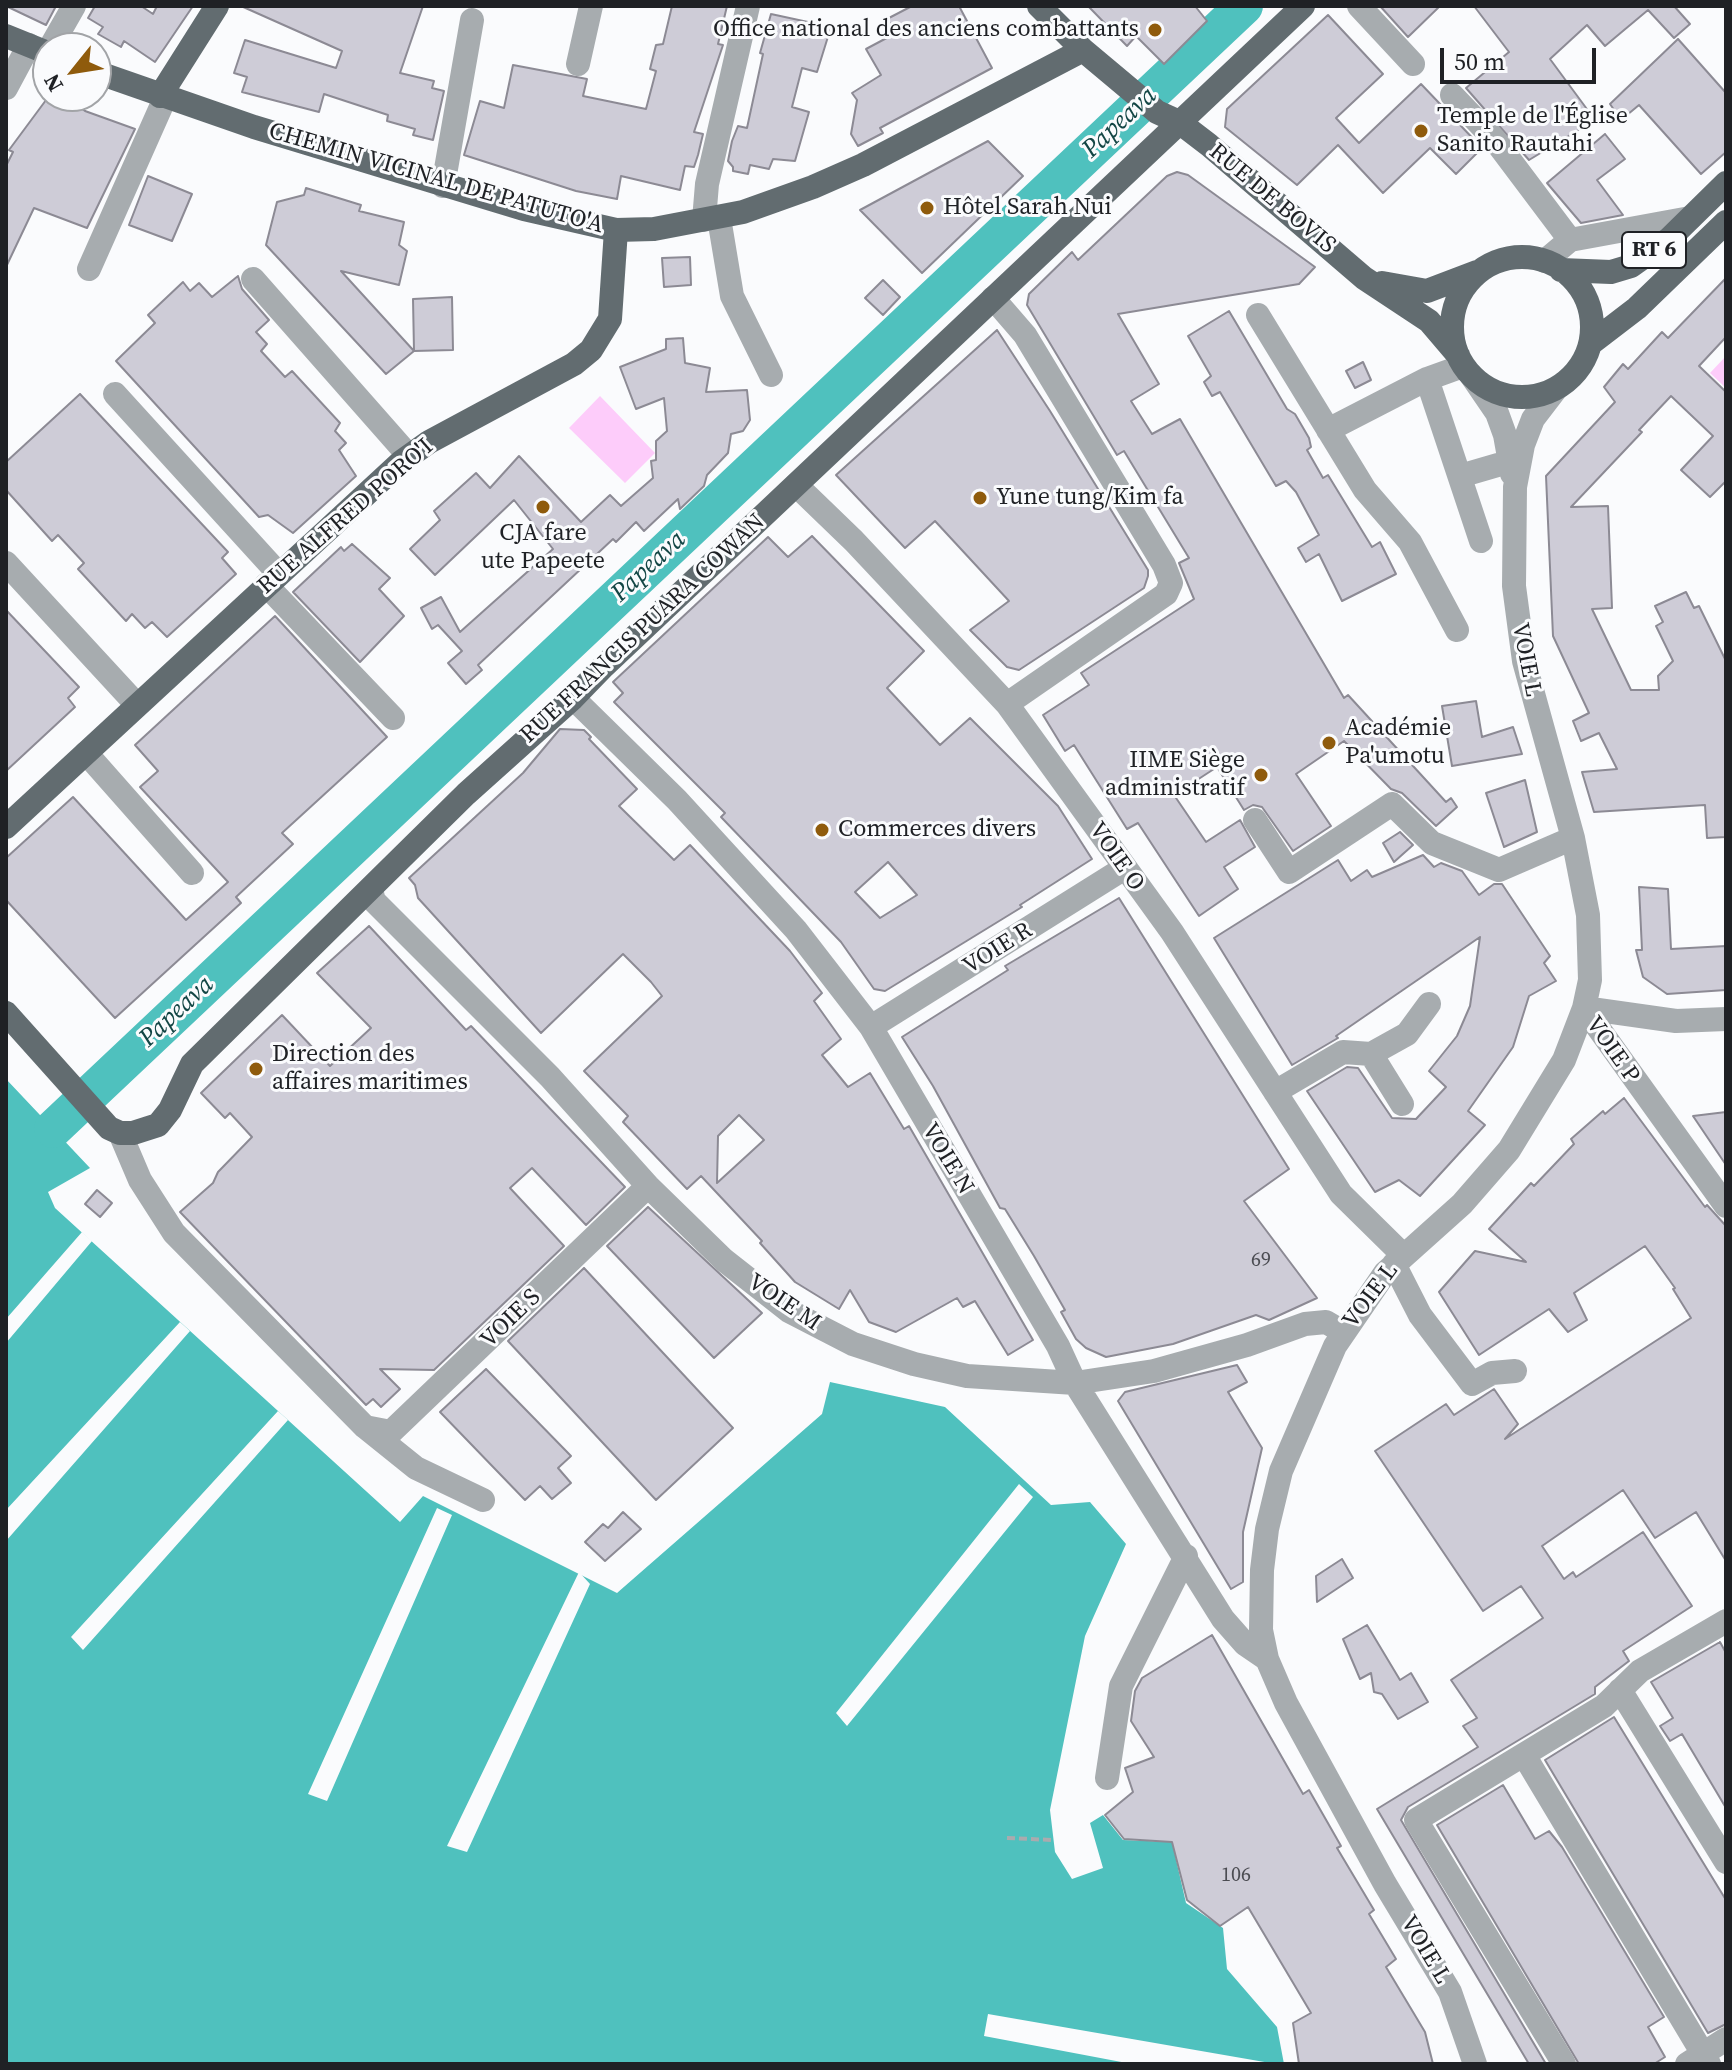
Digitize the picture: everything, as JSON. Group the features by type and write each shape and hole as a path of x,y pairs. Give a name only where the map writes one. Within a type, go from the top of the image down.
{"main road":[{"path":"162,97 217,6"},
{"name":"RUE DE BOVIS","path":"1039,6 1126,87 1168,117 1364,278 1429,321 1464,365"},
{"name":"RUE FRANCIS PUARA COWAN","path":"120,1133 148,1131 165,1119 192,1064 466,794 573,698 993,298 1168,117 1303,6"},
{"path":"6,36 32,45"},
{"name":"CHEMIN VICINAL DE PATUTO'A","path":"112,78 162,97 443,186 574,223 616,230 678,226 711,219 813,187 863,165 1083,50"},
{"name":"RT 6","path":"1553,266 1592,273 1620,270 1655,250 1726,183"},
{"name":"RT 6","path":"1590,344 1637,308 1726,222"},
{"name":"RUE ALFRED PORO'I","path":"6,827 409,456 574,364 598,343 610,319 613,301 616,230"},
{"path":"1512,258 1553,266 1587,302 1590,344 1581,365 1556,389 1527,398 1506,396 1487,388 1464,365 1451,327 1454,308 1462,291 1481,270 1512,258"},
{"name":"RUE DE BOVIS","path":"1364,278 1407,290 1427,291 1481,270"},
{"path":"6,1013 95,1116 120,1133"}],"street":[{"path":"57,32 74,6"},
{"path":"578,64 591,6"},
{"path":"748,6 707,184 711,219 732,296 771,375"},
{"path":"1359,6 1413,64"},
{"path":"443,186 472,20"},
{"path":"6,88 32,63"},
{"path":"1452,95 1494,139 1570,240"},
{"path":"89,269 162,97"},
{"path":"1553,266 1555,249 1570,240 1690,218"},
{"path":"253,279 409,456"},
{"path":"993,298 1025,335 1164,565 1171,583 1166,594 1007,704"},
{"path":"1258,315 1365,490 1410,542 1457,630"},
{"path":"1328,430 1427,379 1464,365 1497,413 1505,435 1515,487"},
{"path":"1427,379 1481,541"},
{"path":"1515,487 1523,445 1533,419 1556,389"},
{"path":"115,394 393,718"},
{"path":"1460,476 1508,462"},
{"name":"VOIE O","path":"796,485 854,541 1007,704 1123,869 1172,932 1341,1194 1398,1260 1420,1315 1472,1384 1492,1373 1515,1371"},
{"name":"VOIE L","path":"1475,2064 1450,1992 1385,1884 1286,1703 1267,1659 1261,1617 1267,1529 1291,1442 1324,1366 1343,1332 1398,1260 1462,1204 1509,1150 1564,1060 1584,1008 1590,980 1591,946 1573,838 1520,640 1514,586 1515,487"},
{"path":"6,563 137,705"},
{"name":"VOIE N","path":"573,698 677,800 796,930 871,1027 1058,1346 1075,1383 1223,1619 1245,1644 1267,1659"},
{"path":"86,753 192,873"},
{"path":"1255,820 1289,872 1392,804 1432,843 1499,870 1573,838"},
{"name":"VOIE R","path":"871,1027 1123,869"},
{"name":"VOIE M","path":"371,890 374,901 550,1077 648,1186 763,1294 810,1323 853,1344 914,1364 967,1376 1075,1383 1154,1371 1247,1345 1305,1324 1326,1322 1343,1332"},
{"path":"1275,1092 1343,1052 1371,1054 1407,1034 1429,1004"},
{"name":"VOIE P","path":"1584,1008 1676,1021 1726,1019"},
{"name":"VOIE P","path":"1584,1008 1726,1206"},
{"path":"1371,1054 1402,1104"},
{"path":"120,1133 140,1180 174,1233 365,1427 416,1468 483,1500"},
{"name":"VOIE S","path":"365,1427 391,1432 648,1186"},
{"path":"1107,1778 1121,1686 1186,1556"},
{"path":"1564,2064 1416,1820 1604,1706 1640,1671 1726,1621"},
{"path":"1620,1690 1726,1862"},
{"path":"1524,1755 1699,2061 1726,2039"}],"path":[{"path":"1007,1838 1053,1840"}],"shaded area":[{"path":"1726,356 1726,388 1710,373"},
{"path":"600,396 655,453 625,483 569,428"}],"water":[{"path":"6,1079 90,1168 48,1192 55,1208 400,1522 423,1496 617,1593 822,1414 830,1382 945,1407 1051,1505 1090,1502 1126,1544 1085,1636 1050,1810 1055,1852 1072,1879 1103,1868 1090,1823 1103,1815 1123,1840 1172,1842 1186,1903 1223,1928 1227,1969 1277,2027 1284,2064 6,2064"}],"pier":[{"path":"82,1232 92,1241 6,1343 6,1319"},
{"path":"180,1322 190,1331 6,1541 6,1510"},
{"path":"278,1411 288,1420 83,1650 71,1637"},
{"path":"1019,1484 1033,1497 847,1726 836,1713"},
{"path":"437,1508 452,1515 327,1801 308,1794"},
{"path":"579,1572 590,1584 467,1852 447,1846"},
{"path":"988,2014 1276,2064 1132,2064 984,2036"}],"building":[{"path":"6,6 56,6 46,25"},
{"path":"95,6 141,6 153,14 157,6 193,6 155,62 124,41 121,47 112,42 112,32 99,32 103,27 88,18"},
{"path":"241,6 423,6 400,73 434,81 432,88 444,91 433,140 413,135 415,129 387,121 388,115 324,94 319,112 242,92 247,77 234,73 245,40 336,68 342,51"},
{"path":"672,6 727,6 718,44 723,45 694,132 703,134 698,155 694,167 685,166 680,190 621,176 617,199 576,191 464,155 480,101 504,108 513,65 587,79 583,96 646,109 656,71 650,69 656,45 663,44"},
{"path":"912,6 959,6 992,68 880,128 883,133 858,146 851,134 857,100 852,93 881,75 866,49 896,33 887,19"},
{"name":"Office national des anciens combattants","path":"1088,6 1195,6 1207,21 1164,64 1136,36 1127,46"},
{"path":"1380,6 1440,6 1408,37"},
{"path":"1474,6 1674,6 1690,24 1674,38 1648,10 1605,46 1587,25 1550,59 1595,120 1529,160 1466,88 1509,52"},
{"path":"771,14 831,27 817,72 802,68 792,107 809,112 795,161 773,159 769,169 750,165 748,174 733,171 728,161 738,126 747,128 763,54 760,53"},
{"path":"1328,15 1383,74 1336,118 1359,143 1421,84 1482,148 1456,174 1430,148 1383,193 1338,145 1297,185 1225,127 1227,109"},
{"path":"1678,39 1726,93 1726,152 1701,174 1639,105 1621,120 1610,104"},
{"path":"37,112 88,112 135,129 87,228 34,208 6,267 6,166 13,152 9,150"},
{"path":"1605,134 1625,159 1597,180 1623,215 1581,223 1547,183"},
{"name":"Hôtel Sarah Nui","path":"988,141 1023,176 922,273 860,210"},
{"path":"1177,172 1188,175 1315,267 1299,284 1118,314 1159,384 1131,401 1152,434 1180,419 1344,698 1348,695 1446,802 1451,798 1457,807 1436,826 1402,793 1391,789 1344,741 1296,774 1331,826 1293,851 1262,807 1253,805 1244,810 1217,767 1174,795 1206,842 1240,820 1255,847 1224,867 1238,889 1199,916 1138,823 1127,829 1074,745 1065,751 1043,715 1089,685 1081,673 1194,599 1179,563 1189,558 1124,451 1117,455 1027,305 1029,294 1072,252 1078,260 1167,176"},
{"path":"148,176 192,194 172,241 129,225"},
{"path":"306,188 361,205 359,211 404,222 399,245 407,251 399,285 341,271 414,351 386,374 266,245 277,202 304,195"},
{"path":"690,257 691,285 664,287 662,258"},
{"path":"238,276 242,289 269,320 256,332 267,344 261,351 285,377 292,371 340,423 335,431 346,443 339,450 356,476 293,533 268,515 259,517 116,361 155,323 148,315 183,282 190,291 199,283 212,297"},
{"path":"1726,278 1726,337 1699,366 1726,392 1726,481 1710,497 1681,470 1713,436 1671,396 1639,430 1642,432 1571,507 1608,506 1612,608 1592,609 1631,690 1659,690 1658,676 1673,661 1656,626 1663,622 1655,606 1686,592 1694,608 1699,606 1726,661 1726,837 1707,838 1705,805 1594,812 1582,772 1617,769 1599,733 1581,741 1573,721 1589,713 1553,636 1546,476 1615,402 1604,387 1623,364 1628,369 1662,332 1668,338"},
{"path":"883,280 900,297 883,315 865,298"},
{"path":"452,297 453,350 414,351 413,299"},
{"path":"1229,311 1287,409 1295,414 1309,438 1311,447 1307,450 1323,478 1328,475 1372,547 1380,542 1396,574 1342,601 1319,554 1306,562 1298,548 1319,535 1296,492 1286,481 1276,486 1220,392 1212,396 1204,382 1211,376 1188,336"},
{"name":"Yune tung/Kim fa","path":"997,330 1148,570 1144,588 1019,670 1007,667 970,630 1009,601 935,521 905,548 836,475"},
{"path":"683,338 685,363 710,368 706,392 747,390 750,420 743,431 731,434 728,453 707,475 704,486 680,509 678,499 644,531 636,522 616,542 613,539 478,665 482,670 466,684 448,663 462,651 438,625 432,629 421,608 441,597 460,632 553,549 514,500 435,575 410,549 440,520 434,511 476,473 490,488 519,456 581,522 610,495 621,506 653,478 651,461 656,460 656,441 667,431 664,398 636,409 620,367 666,349 666,339"},
{"path":"1363,362 1371,380 1355,388 1346,371"},
{"path":"80,394 228,552 222,558 236,574 167,637 152,622 145,628 132,614 126,621 78,569 84,563 58,535 52,541 6,490 6,462"},
{"path":"812,536 924,651 887,688 940,745 970,718 1058,806 1092,859 1020,905 1022,907 885,991 874,989 841,942 721,817 725,813 614,702 623,693 613,682 768,537 788,557","holes":["888,862 917,895 880,918 855,892"]},
{"path":"352,544 390,578 379,589 404,616 360,662 293,592 341,547 344,551"},
{"path":"6,610 79,687 68,698 75,707 6,771"},
{"path":"275,616 387,737 282,833 293,844 236,897 241,903 115,1018 6,900 6,858 73,797 186,920 228,882 140,787 158,771 135,745"},
{"path":"1476,701 1482,737 1513,727 1522,754 1452,766 1442,706"},
{"path":"560,729 584,730 637,789 619,806 674,860 690,845 790,951 822,993 814,1001 841,1039 822,1055 848,1087 870,1073 904,1129 909,1126 1033,1340 1008,1355 975,1301 963,1307 957,1298 896,1332 869,1322 850,1290 839,1309 795,1282 760,1243 762,1241 701,1176 687,1189 623,1122 628,1116 584,1071 662,996 651,982 623,954 541,1033 418,898 415,885 409,878 523,773","holes":["739,1115 764,1140 717,1183 718,1136"]},
{"path":"1525,780 1537,832 1504,847 1486,793"},
{"path":"1400,832 1413,845 1394,862 1383,843"},
{"path":"1423,855 1434,867 1441,863 1462,871 1479,895 1494,884 1502,884 1550,956 1544,963 1556,981 1529,996 1513,1047 1468,1111 1485,1125 1420,1196 1399,1180 1375,1192 1307,1091 1347,1067 1358,1068 1392,1118 1416,1119 1446,1087 1429,1071 1457,1036 1470,1006 1480,937 1336,1036 1338,1038 1292,1065 1214,938 1338,860 1351,881 1367,870 1372,877"},
{"path":"1639,887 1668,889 1671,949 1726,946 1726,990 1667,994 1643,977 1636,950 1642,950"},
{"path":"1119,898 1289,1169 1244,1201 1317,1298 1269,1320 1256,1315 1173,1344 1106,1357 1086,1348 1076,1339 1061,1312 1065,1310 1034,1256 1005,1209 1000,1208 933,1086 902,1037 1008,970 1005,966"},
{"path":"369,926 466,1030 471,1026 625,1187 586,1225 532,1168 510,1188 564,1246 434,1370 380,1369 400,1389 381,1407 373,1399 366,1405 180,1212 213,1183 218,1172 252,1137 230,1113 225,1118 201,1093 282,1015 330,1066 371,1028 317,973"},
{"path":"1624,1098 1705,1207 1707,1205 1726,1226 1726,1561 1696,1512 1655,1538 1623,1490 1542,1546 1564,1579 1573,1572 1576,1577 1643,1532 1692,1606 1623,1651 1629,1661 1595,1687 1595,1694 1408,1807 1401,1820 1546,2064 1529,2064 1377,1809 1478,1747 1463,1726 1477,1718 1451,1680 1543,1618 1521,1586 1483,1611 1375,1451 1446,1404 1454,1415 1494,1389 1518,1424 1505,1439 1691,1318 1675,1288 1645,1246 1574,1293 1587,1320 1568,1332 1549,1309 1479,1355 1439,1292 1475,1251 1526,1262 1489,1229 1531,1183 1534,1186 1574,1144 1571,1139 1603,1111 1605,1114"},
{"path":"1726,1112 1726,1165 1693,1116"},
{"path":"97,1190 112,1203 100,1217 85,1204"},
{"path":"648,1207 762,1313 714,1358 607,1246"},
{"path":"584,1268 733,1428 656,1500 508,1341"},
{"path":"1237,1365 1247,1382 1228,1392 1262,1448 1243,1532 1243,1582 1231,1589 1118,1401 1125,1392"},
{"path":"486,1369 571,1456 558,1468 571,1483 552,1499 540,1486 525,1500 440,1412"},
{"path":"623,1512 641,1529 605,1561 585,1542 603,1524 608,1528"},
{"path":"1342,1559 1353,1578 1317,1602 1316,1576"},
{"path":"1367,1625 1400,1680 1411,1673 1428,1702 1398,1719 1382,1694 1374,1692 1371,1673 1360,1679 1343,1639"},
{"path":"1212,1635 1303,1794 1309,1790 1341,1846 1337,1848 1374,1910 1369,1914 1396,1959 1386,1967 1425,2032 1433,2064 1299,2064 1293,2023 1311,2013 1248,1907 1220,1926 1187,1900 1172,1842 1124,1839 1105,1815 1133,1792 1125,1768 1154,1757 1131,1721 1135,1691 1142,1678"},
{"path":"1720,1642 1726,1653 1726,1808 1682,1734 1670,1741 1660,1726 1673,1718 1651,1682"},
{"path":"1614,1717 1726,1900 1726,2024 1708,2033 1545,1760"},
{"path":"1503,1785 1535,1839 1549,1831 1562,1847 1664,2017 1648,2027 1665,2057 1654,2064 1579,2064 1437,1825"}],"waterway":[{"name":"Papeava","path":"53,1129 1244,6"}],"place":[{"name":"Office national des anciens combattants","path":"1155,30"},
{"name":"Temple de l'Église Sanito Rautahi","path":"1421,131"},
{"name":"Hôtel Sarah Nui","path":"927,208"},
{"name":"Yune tung/Kim fa","path":"980,498"},
{"name":"CJA fare ute Papeete","path":"543,507"},
{"name":"Académie Pa'umotu","path":"1329,743"},
{"name":"IIME Siège administratif","path":"1261,775"},
{"name":"Commerces divers","path":"822,830"},
{"name":"Direction des affaires maritimes","path":"256,1069"}]}
